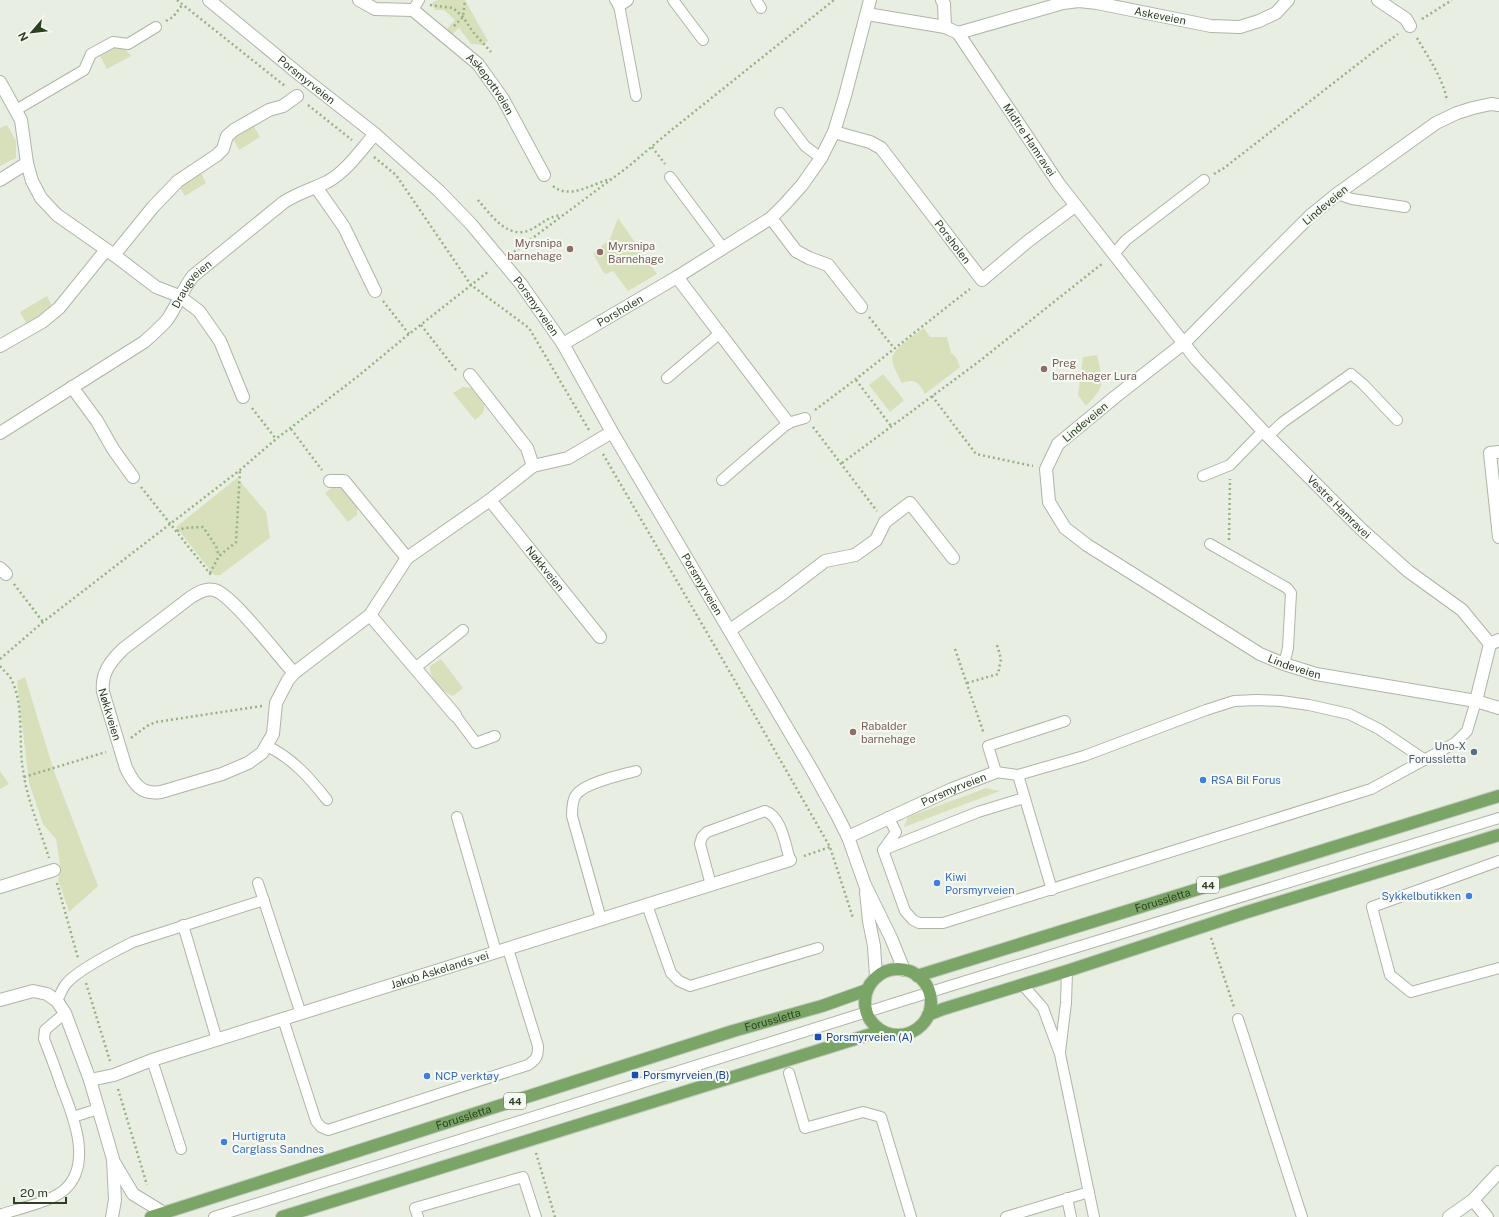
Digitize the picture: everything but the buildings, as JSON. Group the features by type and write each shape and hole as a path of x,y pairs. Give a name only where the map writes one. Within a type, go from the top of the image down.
{"main road":[{"name":"Forussletta","path":"917,976 1499,796"},
{"path":"928,1015 1247,912 1499,835"},
{"path":"890,970 904,970 917,976 925,983 929,993 931,1004 928,1015 920,1027 908,1034 894,1035 881,1031 872,1023 866,1013 865,1001 867,990 876,977 890,970"},
{"name":"Forussletta","path":"151,1217 733,1031 822,1006 867,990"},
{"path":"286,1216 881,1031"}],"street":[{"name":"Porsmyrveien","path":"209,0 375,134 439,191 471,224 521,284 563,344 612,432 812,770 848,837 865,885 891,938 904,970"},
{"path":"359,0 375,9 419,5"},
{"name":"Porsholen","path":"563,344 677,277 770,218 802,185 821,158 834,132 870,0"},
{"path":"942,0 944,4 945,27"},
{"name":"Askeveien","path":"958,33 1063,3 1080,1 1097,3 1211,26 1240,27 1259,21 1276,13 1288,0"},
{"path":"1378,0 1406,19 1410,26"},
{"name":"Askepottveien","path":"419,5 478,64 503,99 544,175"},
{"path":"867,14 945,27 958,33"},
{"name":"Midtre Hamravei","path":"958,33 1075,206 1184,343"},
{"path":"0,82 21,120 27,163 32,180 41,198 57,215 110,252 156,288 179,296 199,311 220,341 243,397"},
{"path":"0,346 52,315 178,181 217,155 223,149 227,136 234,130 269,110 283,106 297,96"},
{"name":"Lindeveien","path":"1499,105 1491,104 1473,108 1457,113 1436,123 1336,194 1299,227 1184,343 1058,444 1046,469 1049,502 1065,528 1087,545 1260,654 1284,664 1316,674 1476,700 1499,708"},
{"name":"Porsholen","path":"834,132 870,142 881,148 982,280"},
{"name":"Draugveien","path":"0,433 144,342 158,330 168,318 184,287 193,276 295,194 328,182 346,168 375,134"},
{"path":"0,180 27,163"},
{"path":"316,187 344,227 376,291"},
{"path":"982,280 1026,242 1075,206"},
{"path":"770,218 796,251 809,258 828,265 861,308"},
{"path":"677,277 788,423"},
{"name":"Vestre Hamravei","path":"1184,343 1196,359 1266,433 1360,528 1408,571 1462,610 1495,642"},
{"path":"464,374 527,448 533,466"},
{"path":"72,388 133,477"},
{"name":"Nøkkveien","path":"215,590 207,590 191,597 123,649 109,666 102,682 103,692 126,768 137,786 152,794 222,774 256,758 267,746 272,734 276,703 288,680 294,673 370,615 406,558 490,500 533,466 568,458 612,432"},
{"path":"1499,452 1490,453 1499,537"},
{"path":"330,481 344,481 406,558"},
{"name":"Nøkkveien","path":"490,500 600,637"},
{"path":"730,630 782,594 824,562 855,555 876,540 885,522 910,503 954,558"},
{"path":"215,590 224,594 236,605 294,673"},
{"path":"370,615 455,715"},
{"path":"1476,700 1495,642"},
{"name":"Porsmyrveien","path":"848,837 888,817 996,772"},
{"name":"Jakob Askelands vei","path":"90,1080 114,1075 152,1060 790,860"},
{"path":"0,887 54,870"},
{"name":"Porsmyrveien","path":"865,885 869,921 874,946 876,977"},
{"path":"0,1000 33,991 47,994 57,1001 65,1013 90,1080 113,1159 133,1194 164,1213"},
{"path":"112,1217 115,1200 113,1159"},
{"path":"1450,1217 1473,1200 1499,1172"},
{"path":"1473,1200 1487,1217"}],"lane":[{"path":"673,0 703,40"},
{"path":"621,2 636,96"},
{"path":"16,110 84,70 91,54 113,42 128,44 156,27"},
{"path":"780,113 805,146 821,158"},
{"path":"670,177 723,248"},
{"path":"1114,254 1126,240 1204,180"},
{"path":"1336,194 1352,199 1405,207"},
{"path":"667,378 720,334"},
{"path":"1203,476 1230,464 1266,433 1351,374 1363,384 1398,420"},
{"path":"722,480 788,423 805,418"},
{"path":"1210,544 1287,588 1291,593 1288,648 1284,664"},
{"path":"415,668 463,630"},
{"path":"1065,721 988,746 996,772 1018,775 1084,756 1234,701 1257,700 1281,701 1309,705 1349,714 1379,729 1425,760"},
{"path":"883,850 905,911 913,920 919,923 943,923 1371,789 1455,744 1467,732 1476,700"},
{"path":"455,715 476,743 495,736"},
{"path":"267,746 281,753 296,765 313,781 327,800"},
{"path":"601,919 572,816 573,802 575,795 584,787 636,771"},
{"path":"1018,775 1052,890"},
{"path":"883,850 978,812 1024,798"},
{"path":"711,885 700,844 702,837 707,832 765,810 772,813 778,822 790,860"},
{"path":"283,1019 316,1121 321,1127 328,1130 528,1065 535,1060 538,1055 538,1046 502,950 457,817"},
{"path":"883,850 896,832 888,817"},
{"path":"214,1217 929,993 1499,818"},
{"path":"1499,861 1372,907 1390,974 1411,992 1499,968"},
{"path":"258,883 301,1014"},
{"path":"57,1001 67,983 82,971 133,942 264,900"},
{"path":"647,905 671,973 679,981 690,986 818,948"},
{"path":"183,925 217,1040"},
{"path":"1060,1054 1066,1003 1067,971"},
{"path":"1022,984 1043,1008 1060,1054 1094,1217"},
{"path":"2,1214 50,1198 62,1192 72,1182 78,1166 79,1146 73,1117 44,1039 45,1030 65,1013"},
{"path":"1238,1019 1302,1217"},
{"path":"152,1060 181,1149"},
{"path":"789,1073 805,1128 863,1112 880,1117 912,1217"},
{"path":"73,1117 98,1109"},
{"path":"418,1217 415,1208 523,1177 536,1217"},
{"path":"1006,1217 1089,1192"},
{"path":"1067,1198 1071,1217"}],"path":[{"path":"451,30 464,18 465,0"},
{"path":"514,252 612,179 834,0"},
{"path":"1204,180 1224,168 1376,50 1410,26 1452,0"},
{"path":"156,27 173,17 182,5"},
{"path":"419,5 439,5 453,8 464,18 473,32 491,52"},
{"path":"1410,26 1435,69 1446,93 1447,101 1455,104 1457,113"},
{"path":"652,147 672,173 670,177"},
{"path":"544,175 559,191 570,193 612,179"},
{"path":"478,200 500,225 518,233 530,230 550,217 562,215"},
{"path":"842,463 1051,305 1114,254"},
{"path":"0,659 43,622 240,470 276,439 357,377 489,271"},
{"path":"885,522 842,463 805,418 856,380 894,348 982,280"},
{"path":"376,291 409,334"},
{"path":"861,308 894,348"},
{"path":"421,325 464,374"},
{"path":"856,380 891,426"},
{"path":"932,396 976,454 1046,469"},
{"path":"243,397 276,439"},
{"path":"291,429 330,481"},
{"path":"1227,554 1230,525 1230,464"},
{"path":"210,573 219,556 236,542 240,470"},
{"path":"133,477 210,573 215,590"},
{"path":"177,530 203,527 216,546 219,556"},
{"path":"3,571 43,622"},
{"path":"967,683 998,674 1001,659 997,646"},
{"path":"955,649 988,746"},
{"path":"0,666 10,677 16,691 19,711 23,770 29,798 54,870 82,971 148,1188"},
{"path":"24,777 120,747 147,726 156,722 276,703"},
{"path":"790,860 830,847"},
{"path":"1211,938 1238,1019"},
{"path":"535,1149 555,1217"}],"green space":[{"path":"438,0 465,0 488,41 483,45 471,44 459,28 450,36 444,32 455,20 444,10 435,10 432,5 433,2"},
{"path":"115,45 124,47 131,56 107,69 99,54"},
{"path":"7,125 16,141 16,158 0,166 0,128"},
{"path":"253,125 260,137 239,150 232,137"},
{"path":"201,173 206,183 185,196 179,186"},
{"path":"618,218 657,274 628,291 613,271 606,274 603,272 593,253 610,239"},
{"path":"47,296 52,306 48,312 27,325 20,312"},
{"path":"924,328 930,337 947,337 951,353 956,357 960,367 925,394 919,384 914,381 902,383 892,361 896,350"},
{"path":"1097,355 1102,383 1093,399 1086,406 1078,395 1083,357"},
{"path":"883,374 904,400 890,412 869,385"},
{"path":"463,387 473,388 485,403 483,413 475,420 453,393"},
{"path":"237,478 266,512 270,538 220,575 214,575 176,527"},
{"path":"334,486 345,488 358,504 357,515 348,522 325,493"},
{"path":"441,659 463,688 453,696 440,688 430,671 430,666"},
{"path":"25,677 54,771 98,886 69,912 58,879 61,871 56,839 43,824 29,783 17,681"},
{"path":"0,771 9,784 0,789"},
{"path":"986,788 1000,791 904,827 908,817"}],"place":[{"name":"Myrsnipa barnehage","path":"570,249"},
{"name":"Myrsnipa Barnehage","path":"600,252"},
{"name":"Preg barnehager Lura","path":"1044,369"},
{"name":"Rabalder barnehage","path":"853,732"},
{"name":"Uno-X Forussletta","path":"1474,752"},
{"name":"RSA Bil Forus","path":"1203,780"},
{"name":"Kiwi Porsmyrveien","path":"937,883"},
{"name":"Sykkelbutikken","path":"1469,896"},
{"name":"Porsmyrveien (A)","path":"818,1037"},
{"name":"Porsmyrveien (B)","path":"635,1075"},
{"name":"NCP verktøy","path":"427,1076"},
{"name":"Hurtigruta Carglass Sandnes","path":"224,1142"}]}
